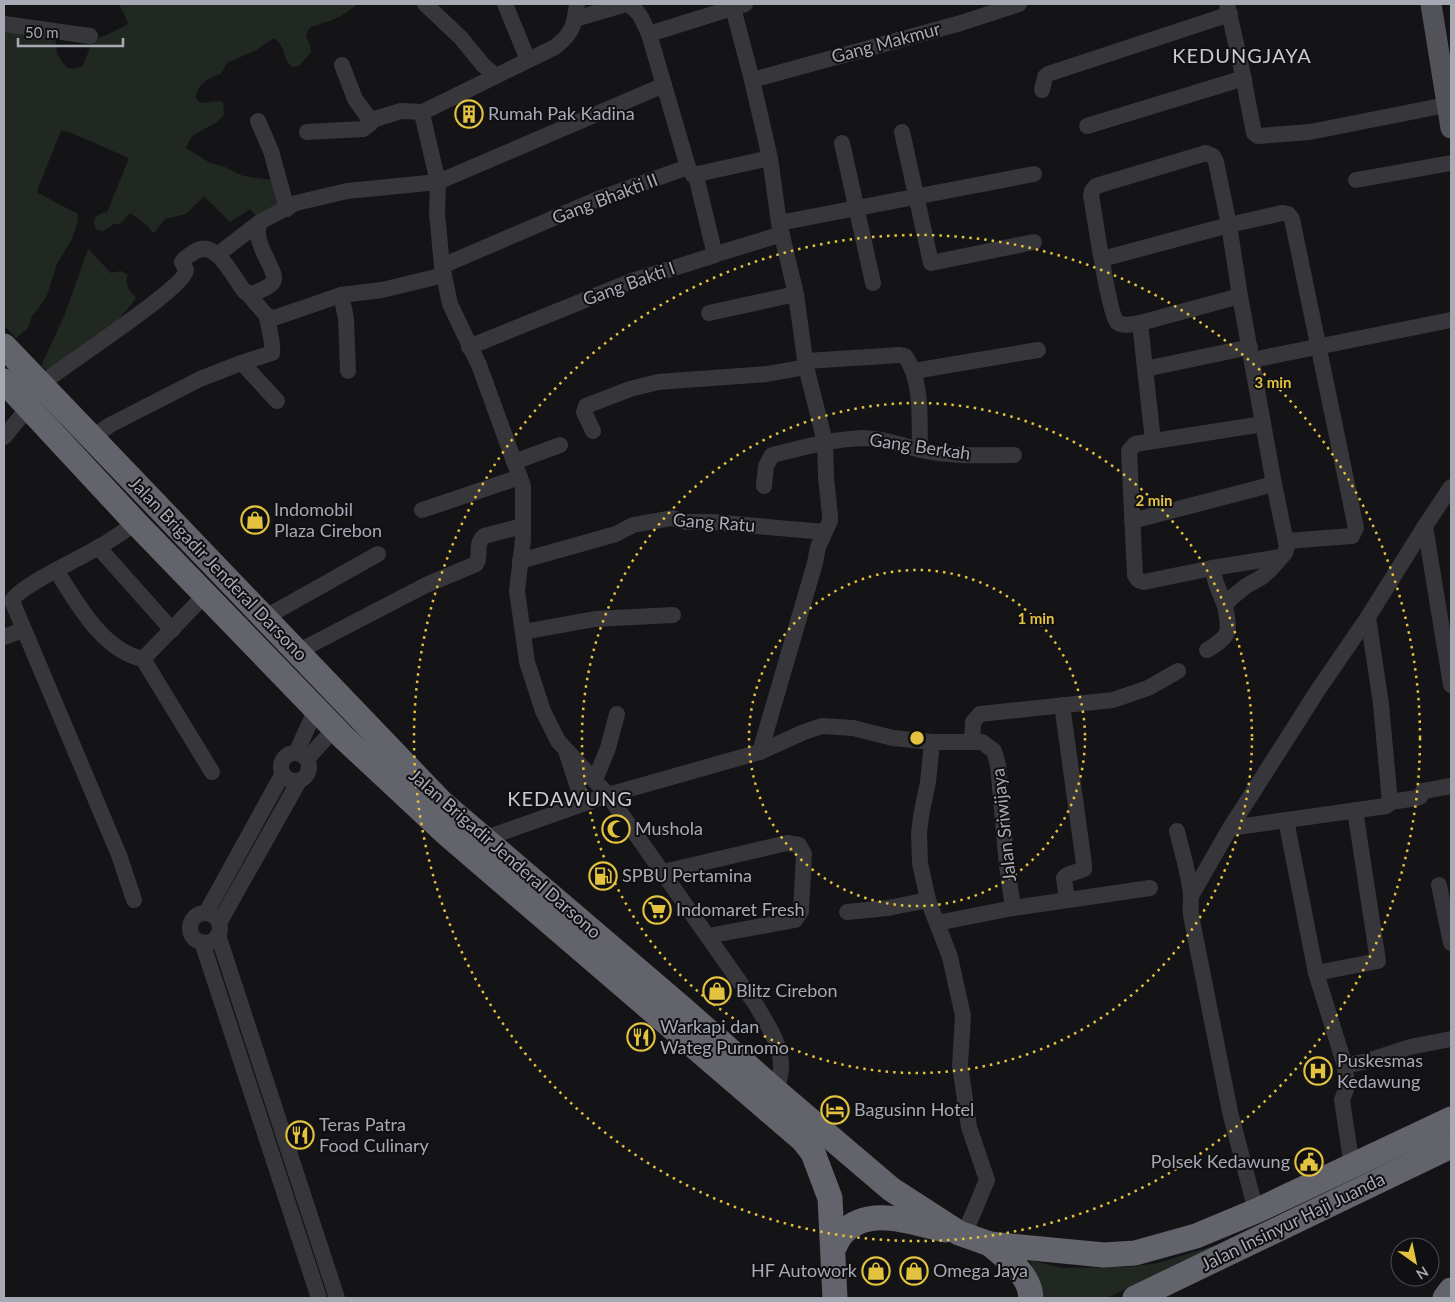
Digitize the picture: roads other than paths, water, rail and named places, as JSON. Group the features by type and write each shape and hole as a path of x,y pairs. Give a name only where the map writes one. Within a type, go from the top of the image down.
{"highway":[{"name":"Jalan Brigadir Jenderal Darsono","path":"4,346 395,755 454,827 484,839 577,932"},
{"name":"Jalan Brigadir Jenderal Darsono","path":"4,381 136,523 335,728 676,1017 803,1140 813,1153 830,1198 835,1298"},
{"name":"Jalan Brigadir Jenderal Darsono","path":"676,1017 776,1091 891,1188 961,1234 990,1244"},
{"name":"Jalan Insinyur Haji Juanda","path":"990,1244 1104,1255 1135,1253 1196,1236 1256,1211 1451,1119"},
{"name":"Jalan Insinyur Haji Juanda","path":"1135,1298 1451,1146"},
{"path":"833,1249 843,1232 857,1223 875,1218 888,1218 961,1234"},
{"path":"990,1244 1025,1277 1031,1298"},
{"path":"1445,1298 1451,1290"}],"main road":[{"path":"1431,4 1447,64 1446,105 1451,128"}],"street":[{"path":"425,4 461,38 483,65 496,76"},
{"path":"505,4 528,60"},
{"path":"371,119 401,111 423,112 555,47 567,38 573,29 576,12 626,4 638,11 649,34 692,172"},
{"name":"Gang Makmur","path":"752,80 961,23 1019,4"},
{"path":"649,34 737,5 770,158 781,229 796,294 806,364 825,442 830,521 818,547 760,752"},
{"path":"1042,90 1045,76 1048,74 1228,9 1254,133 1260,137 1310,132 1446,105"},
{"path":"4,24 90,36"},
{"path":"342,65 355,99 371,119"},
{"path":"1086,126 1244,78"},
{"path":"218,255 260,222 296,203 347,191 438,182 664,85"},
{"path":"423,112 438,182 437,213 443,271 450,304 479,365 523,486 523,526 517,591 527,662 543,711 551,730 566,750 608,795 756,1005 771,1030 780,1052 781,1068 776,1091"},
{"path":"307,132 363,129 371,124 371,119"},
{"path":"258,121 271,151 287,209"},
{"path":"902,132 930,261 933,264 1034,242"},
{"path":"842,143 873,283"},
{"path":"1225,606 1230,599 1267,573 1287,550 1216,162 1213,156 1206,153 1096,186 1092,191 1091,195 1102,259 1114,317 1119,324 1140,323 1240,296"},
{"name":"Gang Bhakti II","path":"267,316 274,318 341,295 382,290 443,271 598,199 692,172 770,158"},
{"path":"1356,180 1451,163"},
{"name":"Gang Bakti I","path":"469,347 632,281 715,255 692,172"},
{"path":"720,253 781,229 856,208 1034,174"},
{"path":"1102,259 1282,213 1288,214 1292,218 1356,528 1352,536 1286,541"},
{"path":"248,294 265,288 273,282 273,270 264,254 258,234 260,222"},
{"path":"41,384 157,301 185,274 186,270 182,262 184,258 198,249 204,248 209,248 218,255 267,316 268,330 273,345 272,352 200,379 110,425 91,438"},
{"path":"709,313 796,294"},
{"path":"341,295 346,318 348,371"},
{"path":"1145,369 1251,354 1319,347 1451,320"},
{"path":"1140,323 1153,441"},
{"path":"914,372 1038,350"},
{"path":"594,431 584,412 586,406 630,389 658,382 759,374 806,364 900,355 905,356 914,372 920,450"},
{"path":"241,363 277,401"},
{"path":"4,438 28,408"},
{"path":"1264,424 1135,444 1129,451 1135,575 1138,580 1144,582 1280,557"},
{"name":"Gang Berkah","path":"764,486 766,466 772,455 825,442 863,438 884,440 920,450 950,454 1014,455"},
{"path":"422,510 517,470 560,445"},
{"path":"1132,521 1274,484"},
{"path":"1256,1211 1228,1103 1189,905 1191,896 1230,828 1318,690 1368,618 1451,487"},
{"name":"Gang Ratu","path":"520,561 616,534 633,525 672,518 686,522 712,522 824,532"},
{"path":"134,900 115,846 12,604 14,597 56,570 99,548 136,523"},
{"path":"297,652 426,585 476,564 478,561 478,545 484,536 523,526"},
{"path":"1426,526 1451,685"},
{"path":"99,548 172,630"},
{"path":"264,618 378,554"},
{"path":"1207,650 1224,639 1229,626 1225,606 1212,568"},
{"path":"56,570 83,613 116,648 130,656 143,659 212,772"},
{"path":"143,659 206,594"},
{"path":"523,632 595,619 673,615"},
{"path":"1368,618 1381,704 1390,802"},
{"path":"4,638 23,630"},
{"path":"972,742 973,722 980,714 1103,702 1148,688 1178,672"},
{"path":"1062,705 1084,864 1084,870 1067,875 1064,878 1067,900"},
{"path":"282,775 292,782 298,781 304,779 309,770 301,756 316,709"},
{"path":"595,780 608,748 617,714"},
{"name":"Jalan Sriwijaya","path":"484,839 608,795 760,752 822,726 853,728 894,738 932,742 982,742 989,745 994,751 998,765 1013,908 1150,888"},
{"path":"202,942 214,940 214,924 282,775 281,765 283,760 290,754 301,756 335,728"},
{"path":"932,742 928,782 919,834 920,863 928,900 950,957 963,1016 960,1065 969,1127 987,1180 961,1234"},
{"path":"566,750 583,803"},
{"path":"214,924 298,781"},
{"path":"1230,828 1386,806 1390,802 1420,797 1423,791 1451,786"},
{"path":"1316,973 1378,961 1355,810"},
{"path":"1286,820 1316,973 1345,1066 1347,1087 1342,1100 1352,1167"},
{"path":"1177,831 1191,896"},
{"path":"663,872 787,843 799,844 804,854 801,911 798,917 795,920 708,936"},
{"path":"1439,885 1451,943"},
{"path":"847,912 888,908 928,900"},
{"path":"937,923 1013,908"},
{"path":"331,1280 316,1292 202,942 193,936 190,926 196,916 214,924 337,1298"},
{"path":"1345,1066 1410,1047 1451,1039"},
{"path":"307,1263 324,1258"}],"place":[{"name":"Rumah Pak Kadina","path":"469,114"},
{"name":"Indomobil Plaza Cirebon","path":"255,520"},
{"name":"Mushola","path":"616,829"},
{"name":"SPBU Pertamina","path":"603,876"},
{"name":"Indomaret Fresh","path":"657,910"},
{"name":"Blitz Cirebon","path":"717,991"},
{"name":"Warkapi dan Wateg Purnomo","path":"641,1037"},
{"name":"Puskesmas Kedawung","path":"1318,1071"},
{"name":"Bagusinn Hotel","path":"835,1110"},
{"name":"Teras Patra Food Culinary","path":"300,1135"},
{"name":"Polsek Kedawung","path":"1309,1162"},
{"name":"HF Autowork","path":"876,1271"},
{"name":"Omega Jaya","path":"914,1271"}],"district":[{"name":"KEDUNGJAYA","path":"1242,56"},
{"name":"KEDAWUNG","path":"570,799"}]}
